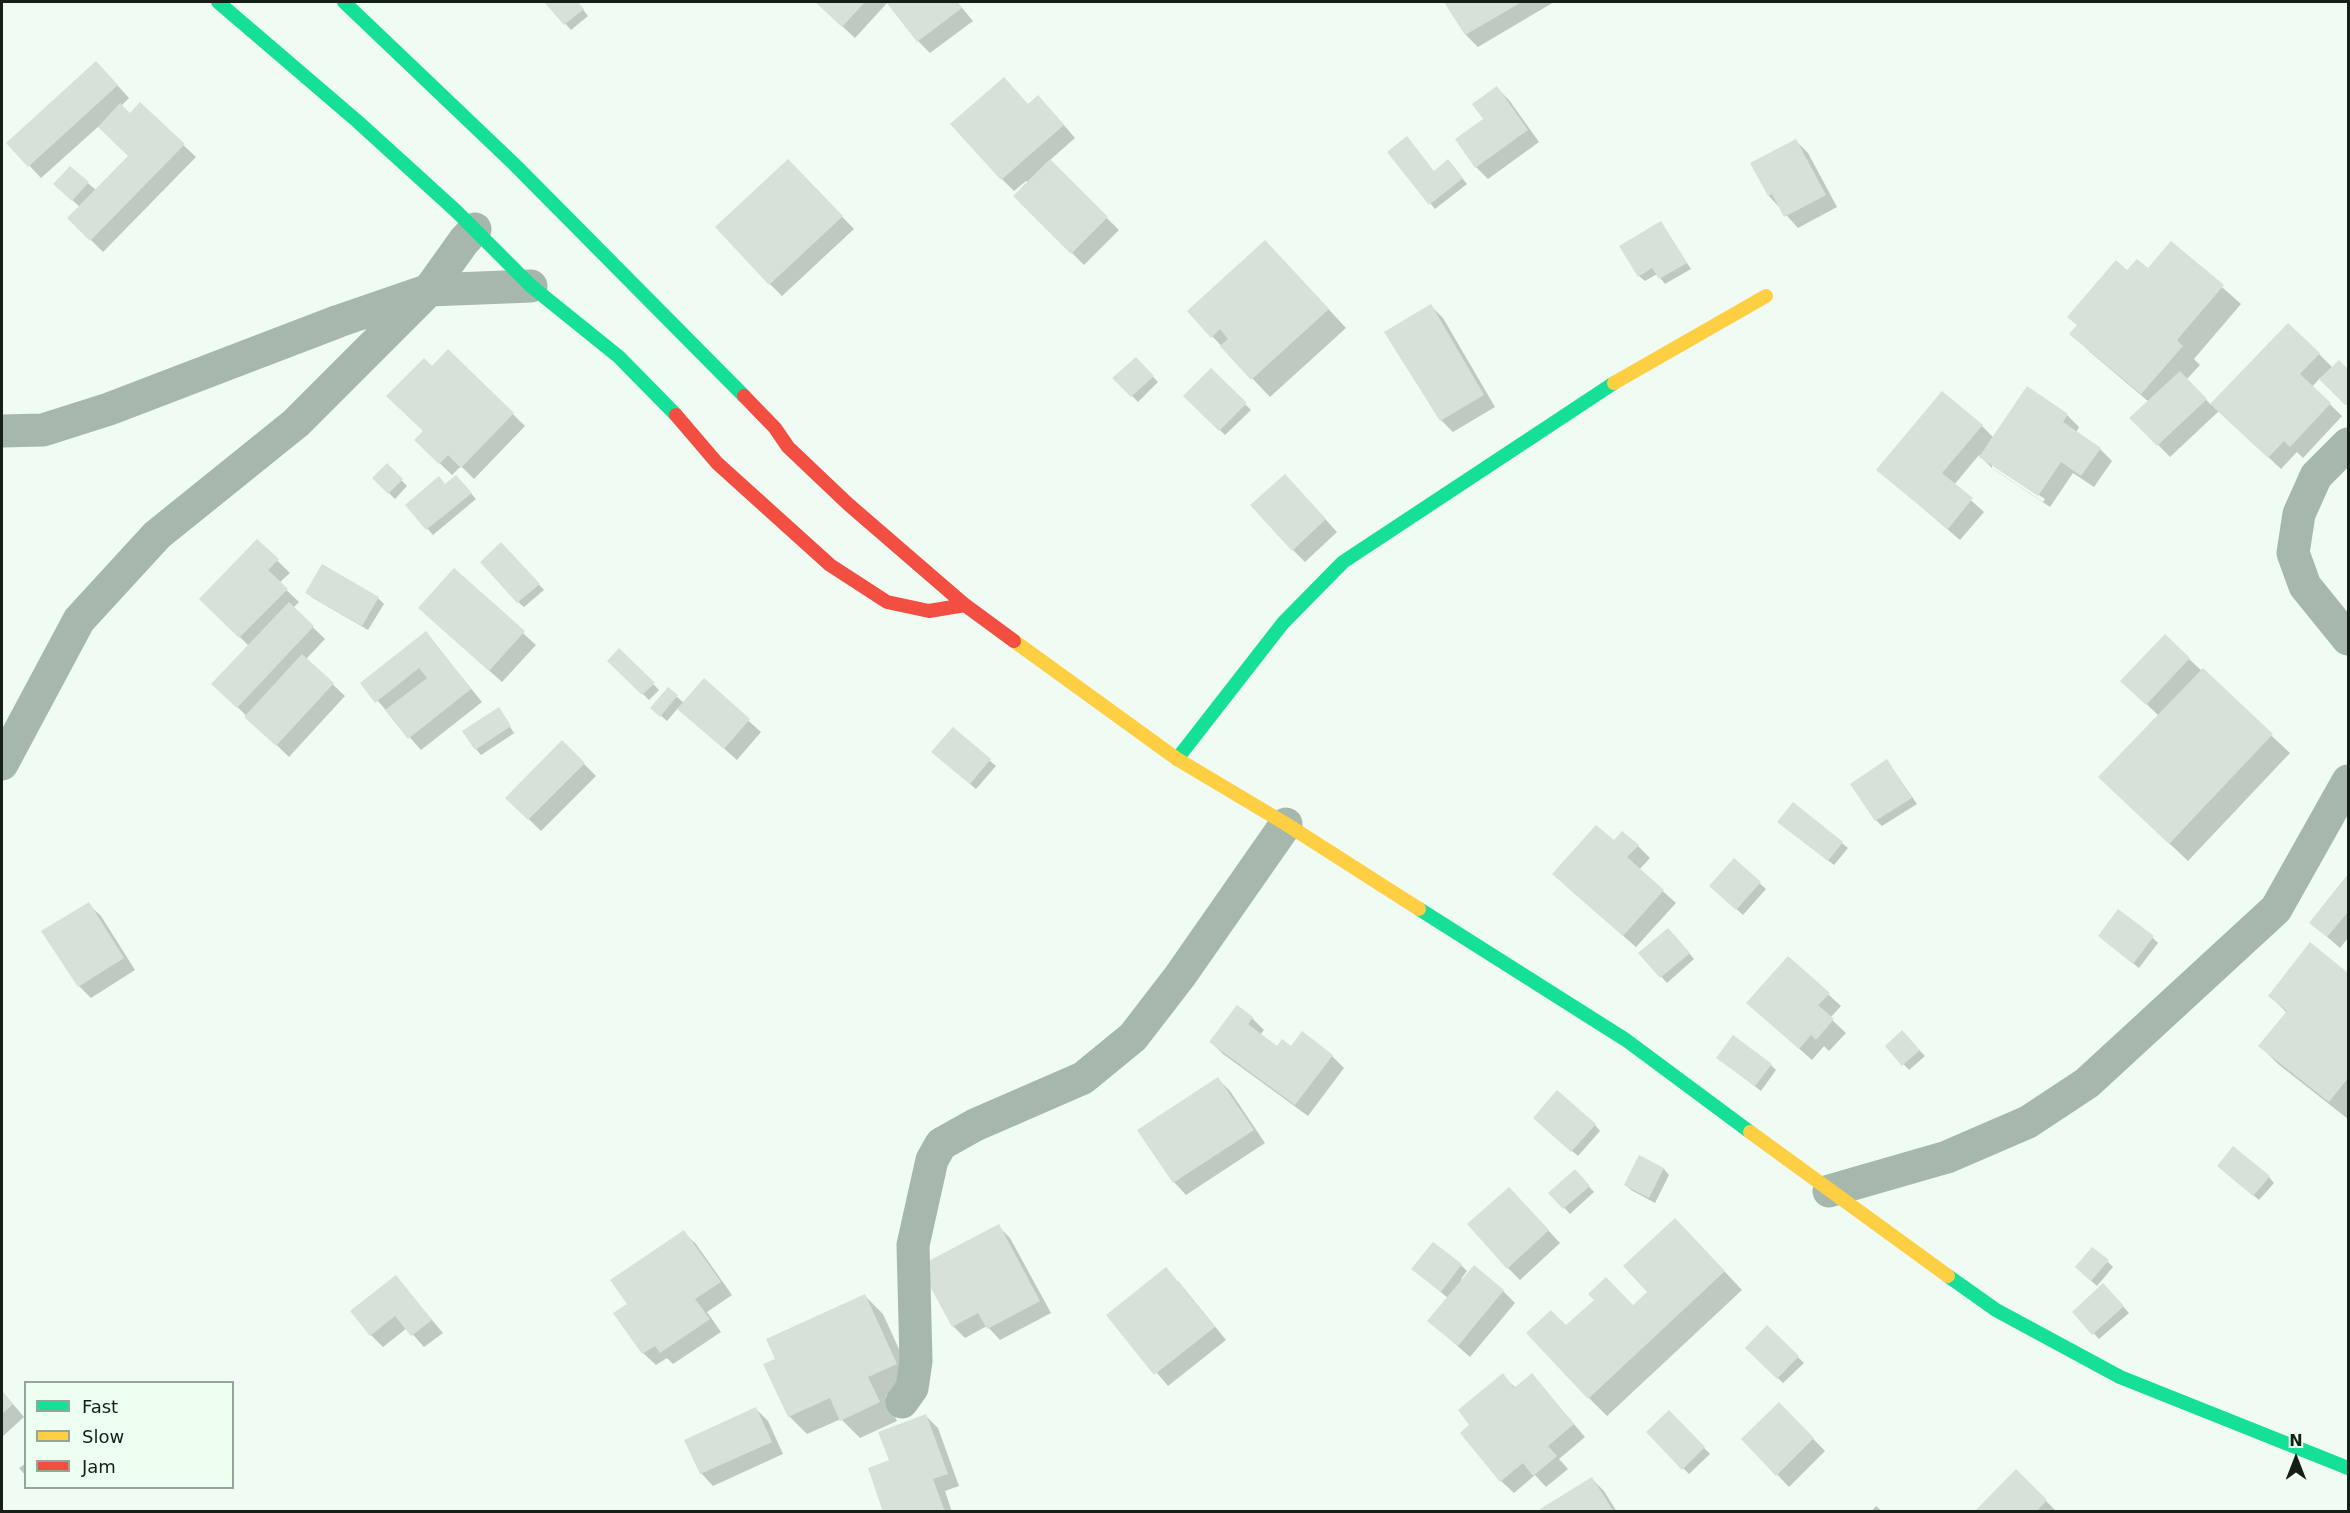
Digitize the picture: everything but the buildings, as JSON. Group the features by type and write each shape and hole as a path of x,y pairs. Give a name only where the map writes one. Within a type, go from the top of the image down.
{"street":[{"path":"218,2 357,122 475,230 531,286 619,357 668,406 717,463 830,565 887,602 929,611 965,605"},
{"path":"344,2 524,173 775,428 788,447 849,504 965,605 1177,759 1286,824 1626,1040 1828,1191 1996,1310 2120,1377 2349,1468"},
{"path":"2,764 79,620 157,535 296,423 429,290 464,241 475,230"},
{"path":"2,431 43,430 109,409 339,321 429,290 531,286"},
{"path":"1177,759 1283,623 1343,562 1596,393 1766,296"},
{"path":"2349,444 2316,476 2299,514 2294,553 2305,586 2349,639"},
{"path":"1828,1191 1947,1157 2028,1122 2087,1083 2276,909 2349,781"},
{"path":"902,1402 912,1388 916,1361 913,1245 932,1160 941,1144 975,1125 1083,1078 1133,1037 1180,976 1286,824"}],"traffic: fast":[{"path":"218,2 357,121 456,211 531,286 619,357 676,415"},
{"path":"344,2 515,165 744,396"},
{"path":"1177,759 1283,623 1343,562 1614,383"},
{"path":"1419,909 1626,1040 1750,1132"},
{"path":"1948,1276 1996,1310 2120,1377 2348,1468"}],"traffic: slow":[{"path":"1614,383 1766,296"},
{"path":"1014,641 1177,759 1286,824 1419,909"},
{"path":"1750,1132 1948,1276"}],"traffic: jam":[{"path":"744,396 775,428 788,447 848,504 965,605 1014,641"},
{"path":"676,415 717,463 830,565 887,602 929,611 965,605"}]}
